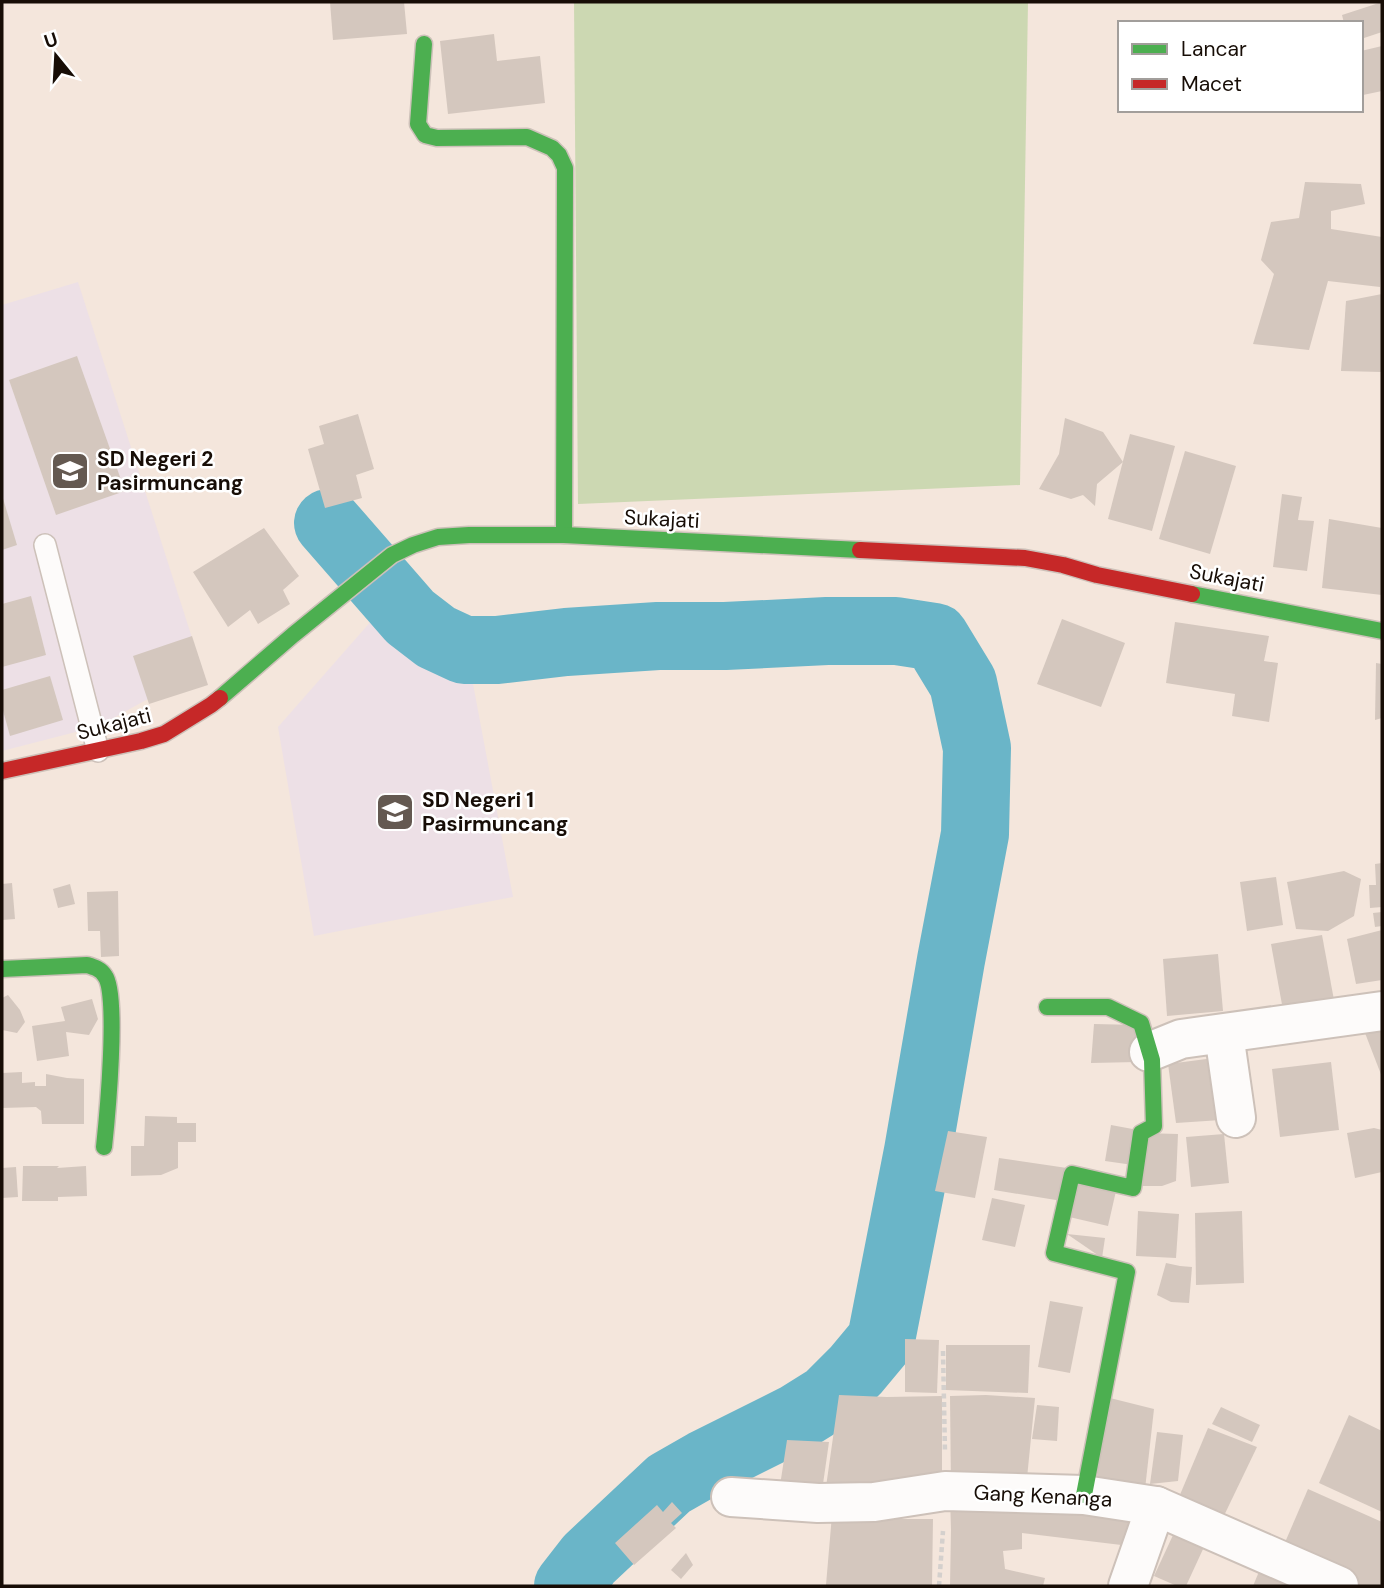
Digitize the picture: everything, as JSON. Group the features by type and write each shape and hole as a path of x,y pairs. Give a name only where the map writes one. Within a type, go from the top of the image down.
{"street":[{"path":"424,44 418,124 425,135 438,138 527,138 552,148 565,168 564,535"},
{"name":"Sukajati","path":"2,771 98,751 164,734 182,725 211,705 392,555 438,537 564,535 1025,558 1097,575 1382,631"},
{"path":"2,969 87,965 106,976 112,1007 110,1095 104,1147"},
{"path":"1047,1007 1108,1007 1141,1023 1152,1060 1154,1126 1141,1133 1133,1188 1072,1174 1054,1253 1127,1272 1084,1495"},
{"path":"1149,1052 1181,1039 1382,1011"},
{"path":"1224,1034 1236,1118"},
{"name":"Gang Kenanga","path":"731,1497 818,1503 874,1502 945,1491 1084,1495 1156,1506 1339,1586"},
{"path":"1128,1586 1156,1506"}],"lane":[{"path":"45,545 98,751"}],"path":[{"path":"939,1586 945,1491 943,1352"}],"shaded area":[{"name":"SD Negeri 2 Pasirmuncang","path":"78,282 202,669 99,726 2,751 2,305"},
{"name":"SD Negeri 1 Pasirmuncang","path":"373,619 470,668 513,897 314,936 278,727"}],"green space":[{"path":"574,2 1028,2 1020,485 578,504"}],"building":[{"path":"330,2 404,2 407,34 333,40"},
{"path":"1382,2 1382,32 1363,38 1363,21 1344,21 1342,15"},
{"path":"494,34 497,61 540,56 545,103 448,114 440,41"},
{"path":"1382,46 1382,91 1363,95 1363,51"},
{"path":"1305,182 1361,184 1365,204 1331,211 1331,229 1382,237 1380,287 1328,281 1309,350 1253,344 1274,274 1261,260 1271,222 1299,218"},
{"path":"1382,294 1382,372 1341,371 1346,301"},
{"path":"77,356 125,491 56,515 9,380"},
{"path":"358,414 374,469 356,475 362,498 325,508 308,449 324,444 319,426"},
{"path":"1065,418 1103,432 1123,462 1097,484 1095,506 1083,495 1071,499 1039,489 1059,454"},
{"path":"1130,434 1175,446 1152,531 1108,519"},
{"path":"1185,451 1236,466 1210,554 1159,539"},
{"path":"1282,494 1302,497 1298,520 1314,521 1307,571 1273,567"},
{"path":"2,495 17,545 2,550"},
{"path":"1329,519 1382,528 1382,595 1322,588"},
{"path":"264,528 299,576 283,590 290,604 258,624 250,610 228,627 193,572"},
{"path":"31,596 46,655 2,667 2,604"},
{"path":"1062,619 1125,643 1101,707 1037,684"},
{"path":"1175,622 1269,636 1264,661 1278,663 1269,722 1232,716 1235,694 1166,683"},
{"path":"192,636 208,685 149,704 133,656"},
{"path":"1376,663 1382,664 1382,718 1375,720"},
{"path":"50,676 63,720 10,736 2,707 2,690"},
{"path":"1382,863 1382,907 1370,908 1369,885 1376,885 1375,864"},
{"path":"1344,871 1361,879 1354,916 1328,931 1296,929 1287,882"},
{"path":"1276,877 1283,925 1247,931 1240,882"},
{"path":"12,883 15,919 2,920 2,884"},
{"path":"70,884 75,904 58,908 53,889"},
{"path":"118,891 119,956 101,957 100,931 88,931 87,892"},
{"path":"1382,912 1382,926 1375,927 1373,913"},
{"path":"1382,930 1382,980 1356,984 1347,939"},
{"path":"1322,935 1336,1011 1285,1021 1271,944"},
{"path":"1218,954 1223,1011 1167,1016 1163,959"},
{"path":"8,995 20,1010 25,1022 17,1033 2,1030 2,998"},
{"path":"92,999 98,1019 89,1035 66,1032 69,1056 37,1061 32,1026 65,1021 61,1007"},
{"path":"1094,1024 1138,1025 1137,1062 1091,1063"},
{"path":"1382,1031 1382,1077 1365,1033"},
{"path":"1214,1058 1221,1120 1176,1123 1168,1064"},
{"path":"1331,1062 1339,1130 1280,1137 1272,1069"},
{"path":"22,1072 22,1083 35,1082 35,1086 46,1086 46,1074 84,1079 84,1124 42,1124 41,1111 36,1107 2,1108 2,1073"},
{"path":"145,1116 177,1117 177,1123 196,1123 196,1142 178,1142 178,1168 161,1175 131,1176 131,1146 144,1146"},
{"path":"1111,1125 1138,1130 1133,1165 1105,1161"},
{"path":"1374,1128 1382,1130 1382,1172 1355,1178 1347,1133"},
{"path":"948,1131 987,1137 975,1198 935,1191"},
{"path":"1142,1133 1178,1134 1176,1181 1162,1186 1141,1186"},
{"path":"1224,1134 1229,1183 1191,1187 1186,1137"},
{"path":"999,1158 1067,1168 1062,1201 994,1190"},
{"path":"23,1166 86,1166 87,1196 58,1197 58,1201 22,1201"},
{"path":"16,1167 18,1197 2,1198 2,1168"},
{"path":"1075,1181 1116,1191 1108,1226 1065,1216"},
{"path":"992,1198 1025,1205 1015,1247 982,1240"},
{"path":"1138,1211 1179,1214 1176,1258 1136,1256"},
{"path":"1242,1211 1244,1283 1196,1285 1195,1213"},
{"path":"1067,1234 1105,1238 1102,1258"},
{"path":"1166,1263 1192,1267 1189,1303 1171,1302 1157,1295"},
{"path":"1050,1301 1083,1307 1070,1373 1038,1367"},
{"path":"905,1339 939,1340 937,1393 905,1392"},
{"path":"946,1345 1030,1345 1028,1393 946,1390"},
{"path":"839,1395 942,1396 942,1487 825,1494"},
{"path":"950,1396 1035,1398 1026,1488 951,1488"},
{"path":"1106,1397 1154,1409 1144,1498 1096,1488"},
{"path":"1037,1405 1059,1407 1057,1441 1032,1439"},
{"path":"1221,1407 1260,1425 1252,1442 1212,1424"},
{"path":"1349,1415 1382,1431 1382,1512 1319,1483"},
{"path":"1208,1428 1257,1447 1219,1526 1174,1509"},
{"path":"1157,1432 1183,1435 1178,1481 1150,1484"},
{"path":"787,1440 829,1442 821,1498 779,1492"},
{"path":"1308,1489 1382,1522 1382,1586 1359,1586 1280,1554"},
{"path":"950,1495 1148,1509 1138,1547 1022,1533 1022,1549 1003,1551 1005,1569 1045,1578 1043,1586 950,1586"},
{"path":"672,1502 682,1513 671,1523 676,1528 634,1565 615,1543 657,1505 663,1512"},
{"path":"833,1503 894,1505 894,1519 933,1519 932,1586 826,1585"},
{"path":"1174,1533 1204,1547 1186,1586 1177,1586 1154,1576"},
{"path":"686,1553 693,1565 681,1579 671,1570"},
{"path":"1263,1562 1295,1575 1290,1586 1253,1586"}],"waterway":[{"path":"328,523 410,617 436,637 464,650 497,650 658,636 896,631 935,637 963,683 977,748 975,834 881,1340 828,1398 796,1418 669,1484 589,1559 568,1586"}],"traffic: fast":[{"path":"424,44 418,124 425,135 437,138 527,137 552,148 565,168 564,535"},
{"path":"220,698 392,555 438,537 564,535 860,550"},
{"path":"1192,594 1382,631"},
{"path":"2,969 87,965 105,976 109,987 112,1031 104,1147"},
{"path":"1047,1007 1108,1007 1141,1023 1152,1060 1154,1126 1141,1133 1133,1188 1072,1174 1054,1253 1127,1272 1084,1495"}],"traffic: jam":[{"path":"860,550 1025,558 1192,594"},
{"path":"2,771 164,734 220,698"}],"place":[{"name":"SD Negeri 2 Pasirmuncang","path":"70,471"},
{"name":"SD Negeri 1 Pasirmuncang","path":"395,812"}]}
